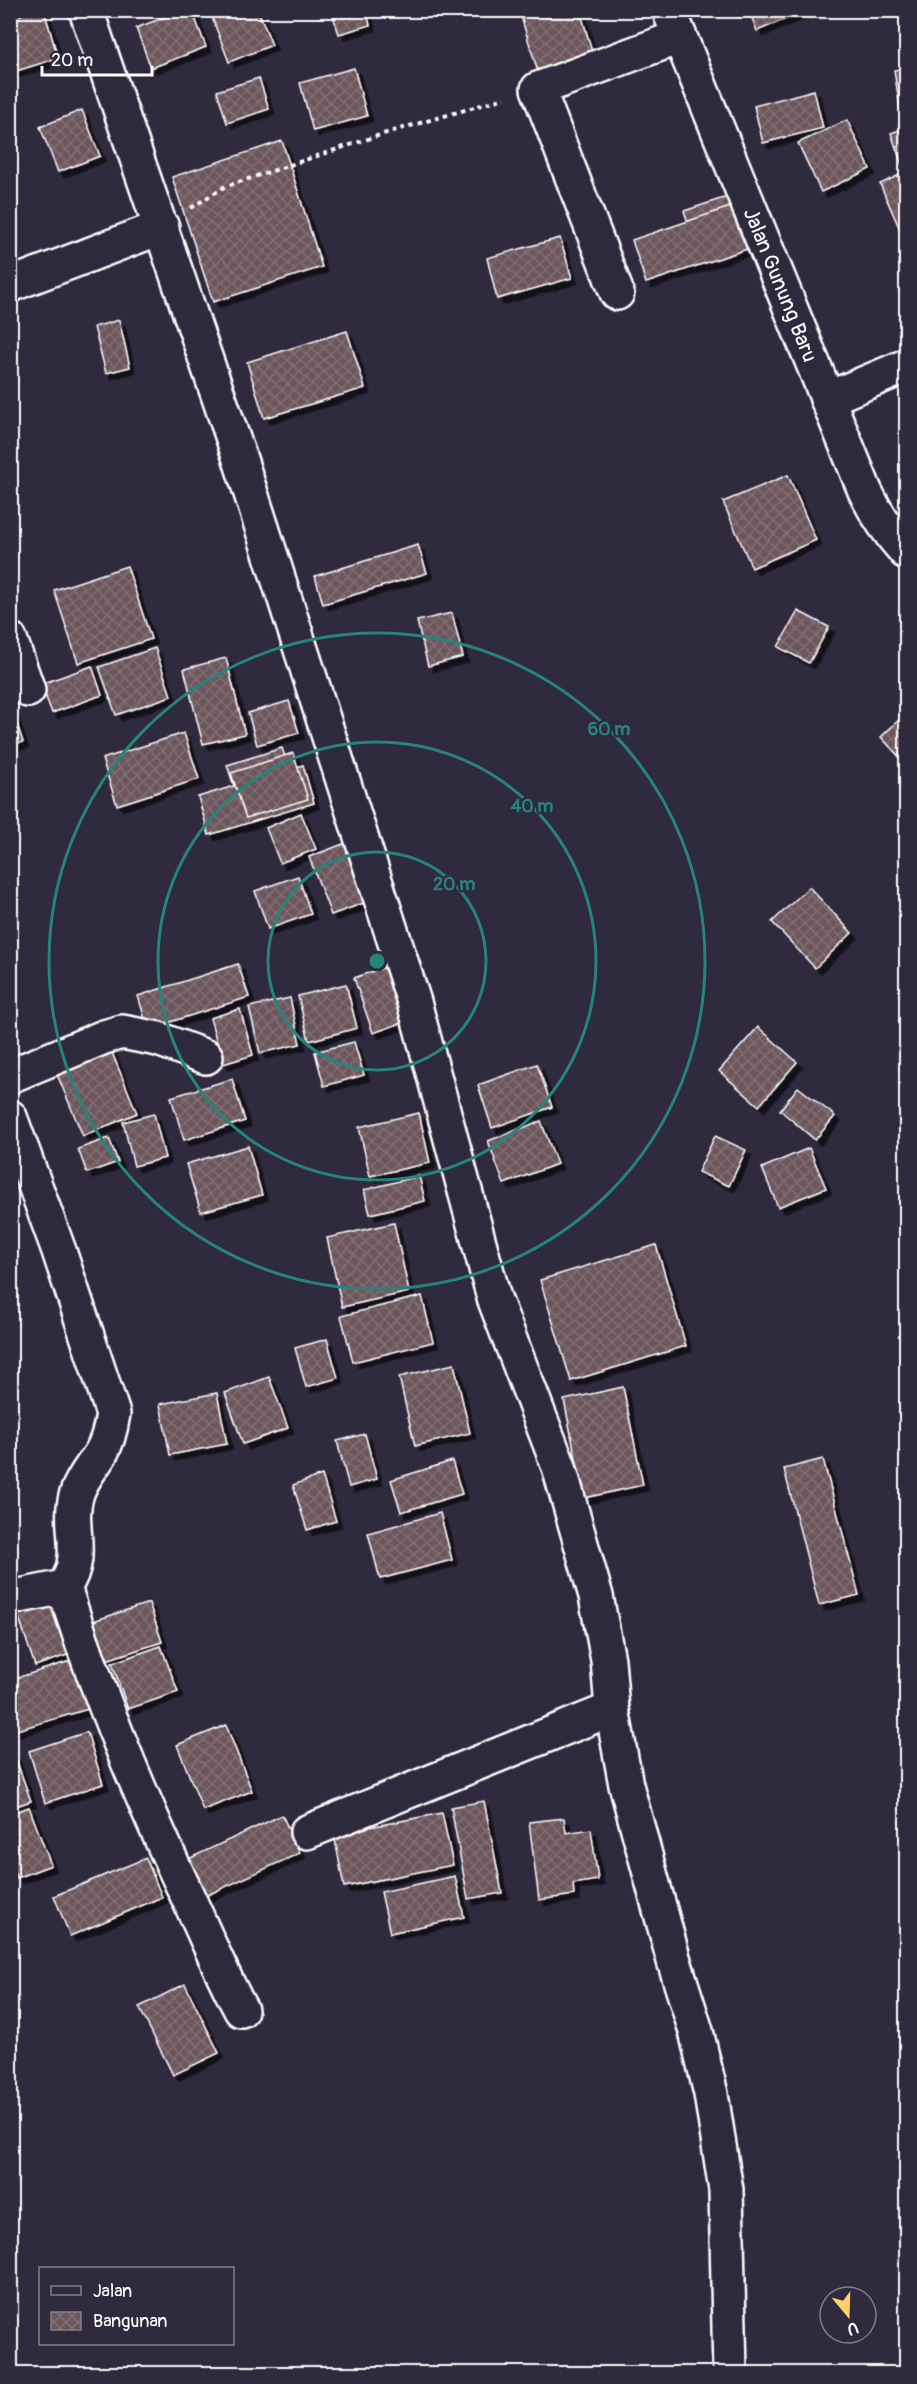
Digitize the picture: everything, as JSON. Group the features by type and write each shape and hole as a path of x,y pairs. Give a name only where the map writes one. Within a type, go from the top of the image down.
{"street":[{"path":"86,10 239,456 414,1002 494,1298 559,1467 596,1596 608,1660 612,1709 626,1785 674,1961 696,2031 711,2094 726,2190 730,2373"},
{"path":"617,293 538,89 674,24"},
{"name":"Jalan Gunung Baru","path":"674,24 826,399 876,513 891,536 906,552"},
{"path":"10,285 162,227"},
{"path":"826,399 906,366"},
{"path":"10,639 28,690"},
{"path":"10,1076 104,1037 122,1032 158,1039 206,1057"},
{"path":"10,1117 59,1251 113,1413 110,1432 102,1451 77,1493 73,1516 74,1569 64,1587 85,1654 140,1793 215,1960 242,2010"},
{"path":"10,1598 64,1587"},
{"path":"307,1832 612,1709"}],"path":[{"path":"162,227 224,187 383,134 538,89"}],"building":[{"path":"44,10 58,58 10,73 10,18"},
{"path":"184,10 192,10 206,47 151,68 136,28"},
{"path":"214,10 258,10 272,45 229,62 210,12"},
{"path":"331,10 366,10 370,25 339,34"},
{"path":"519,10 580,10 593,55 538,72"},
{"path":"749,10 799,10 800,13 757,31"},
{"path":"354,68 367,116 313,131 300,83"},
{"path":"906,68 906,113 901,114 894,70"},
{"path":"259,78 269,109 227,123 217,91"},
{"path":"814,90 823,128 763,143 754,106"},
{"path":"82,110 100,156 58,172 40,127"},
{"path":"847,120 870,169 821,192 798,143"},
{"path":"906,128 906,166 903,168 891,133"},
{"path":"282,141 322,267 213,302 172,177"},
{"path":"906,172 906,243 880,184"},
{"path":"727,197 741,237 698,251 684,211"},
{"path":"733,206 747,249 646,283 632,240"},
{"path":"560,238 572,278 497,299 487,258"},
{"path":"119,320 130,367 106,373 94,327"},
{"path":"347,331 365,388 264,418 247,362"},
{"path":"788,475 816,540 752,568 723,502"},
{"path":"418,545 427,573 323,604 315,576"},
{"path":"127,566 151,639 78,663 54,590"},
{"path":"798,611 829,627 809,663 778,647"},
{"path":"452,613 463,657 428,666 417,621"},
{"path":"155,648 171,696 116,715 99,667"},
{"path":"226,658 245,734 203,744 184,669"},
{"path":"92,666 102,695 52,713 41,684"},
{"path":"289,701 299,733 257,745 248,713"},
{"path":"10,704 23,742 10,746"},
{"path":"906,713 906,764 881,737"},
{"path":"184,733 199,779 117,805 102,759"},
{"path":"282,748 289,769 303,765 314,803 209,835 198,797 234,786 227,765"},
{"path":"293,753 308,799 246,818 231,773"},
{"path":"301,813 316,849 280,863 266,828"},
{"path":"351,841 372,900 331,915 309,857"},
{"path":"298,876 311,914 268,929 255,891"},
{"path":"809,887 852,933 815,968 772,922"},
{"path":"238,964 249,997 148,1029 138,996"},
{"path":"388,966 407,1021 373,1033 354,978"},
{"path":"346,984 357,1028 309,1041 298,996"},
{"path":"290,998 300,1044 260,1053 249,1007"},
{"path":"240,1009 253,1055 223,1064 210,1018"},
{"path":"758,1027 797,1062 759,1106 719,1071"},
{"path":"354,1042 364,1075 324,1086 315,1052"},
{"path":"108,1043 137,1113 83,1136 53,1065"},
{"path":"537,1064 552,1107 492,1128 478,1085"},
{"path":"232,1079 245,1121 184,1140 171,1097"},
{"path":"798,1087 835,1116 815,1140 780,1110"},
{"path":"419,1113 430,1163 370,1176 359,1127"},
{"path":"154,1114 165,1158 134,1166 123,1122"},
{"path":"541,1121 557,1164 504,1184 488,1141"},
{"path":"715,1136 746,1150 729,1186 698,1172"},
{"path":"109,1138 118,1162 87,1173 78,1149"},
{"path":"248,1146 262,1195 201,1212 186,1164"},
{"path":"809,1148 826,1188 778,1207 762,1168"},
{"path":"419,1176 425,1201 370,1214 364,1190"},
{"path":"394,1223 409,1292 342,1307 327,1238"},
{"path":"656,1245 686,1346 571,1381 540,1280"},
{"path":"422,1296 433,1342 353,1362 341,1316"},
{"path":"327,1339 338,1378 306,1387 295,1348"},
{"path":"454,1364 470,1433 415,1446 399,1377"},
{"path":"269,1377 288,1428 243,1444 225,1393"},
{"path":"623,1387 643,1485 584,1498 564,1400"},
{"path":"217,1393 227,1444 170,1455 160,1404"},
{"path":"365,1434 377,1479 349,1487 337,1441"},
{"path":"823,1459 859,1595 819,1605 784,1469"},
{"path":"452,1461 462,1494 401,1512 391,1480"},
{"path":"322,1475 336,1521 307,1530 293,1485"},
{"path":"440,1513 452,1560 380,1579 368,1533"},
{"path":"64,1599 82,1650 35,1666 18,1615"},
{"path":"149,1603 162,1642 103,1661 90,1622"},
{"path":"161,1646 178,1692 128,1709 112,1663"},
{"path":"80,1658 95,1707 10,1732 10,1680"},
{"path":"226,1725 252,1791 203,1810 177,1745"},
{"path":"87,1732 103,1784 45,1803 29,1751"},
{"path":"14,1754 31,1801 10,1808 10,1755"},
{"path":"484,1801 502,1893 468,1899 451,1807"},
{"path":"29,1807 51,1865 17,1878 10,1863 10,1814"},
{"path":"442,1813 453,1865 344,1887 334,1834"},
{"path":"282,1815 300,1853 203,1897 186,1860"},
{"path":"564,1818 566,1833 591,1829 598,1880 573,1884 574,1895 539,1900 529,1822"},
{"path":"146,1858 162,1897 70,1936 54,1896"},
{"path":"455,1876 464,1917 390,1933 381,1892"},
{"path":"185,1984 219,2053 173,2075 139,2007"}]}
